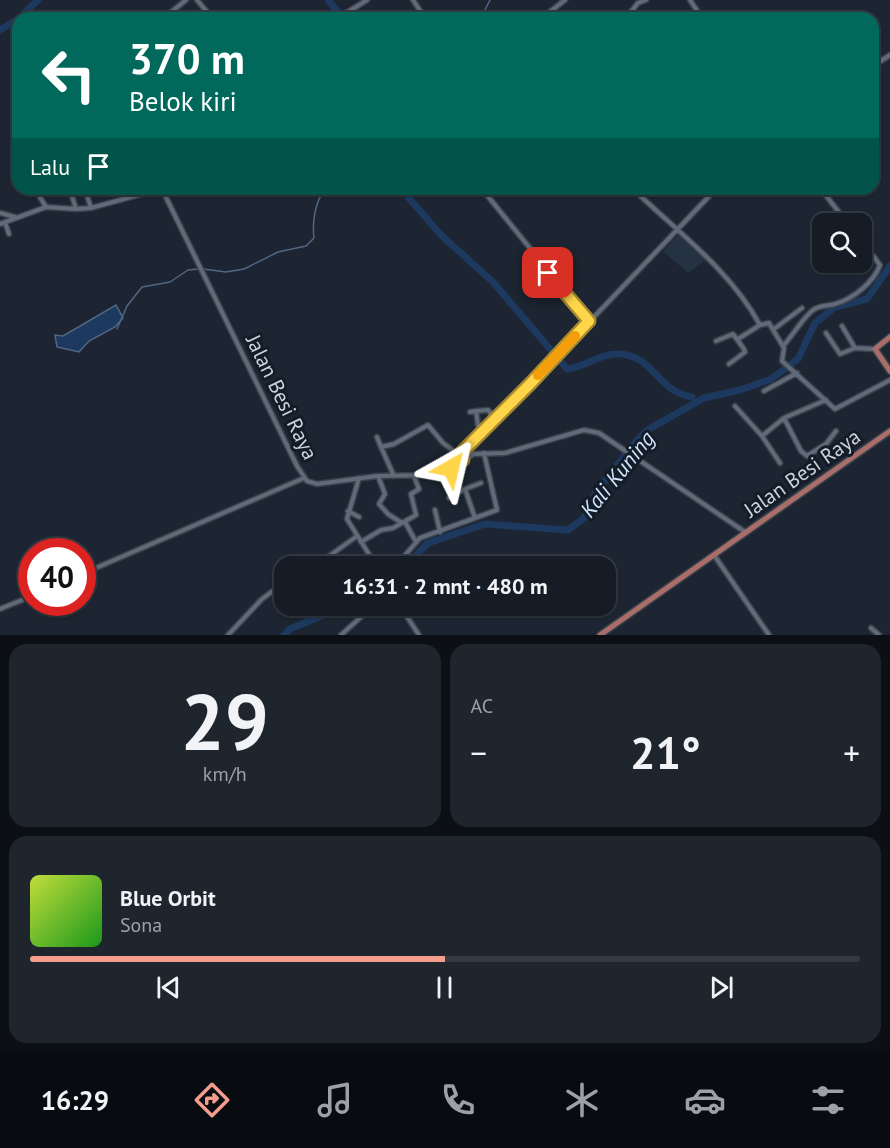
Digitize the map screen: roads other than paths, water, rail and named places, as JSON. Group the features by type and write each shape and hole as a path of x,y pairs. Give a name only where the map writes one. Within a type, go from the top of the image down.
{"main road":[{"path":"890,337 875,349 890,371"},
{"name":"Jalan Besi Raya","path":"746,533 890,431"},
{"path":"600,635 746,533"}],"street":[{"path":"171,12 186,0"},
{"path":"197,0 207,12"},
{"path":"348,12 367,0"},
{"path":"550,12 565,0"},
{"path":"637,2 646,0"},
{"path":"39,195 46,207"},
{"path":"87,195 91,208"},
{"path":"9,234 3,223 46,207 91,208 139,195"},
{"name":"Jalan Besi Raya","path":"164,195 304,478 317,484 377,476 414,476 437,473 474,454 505,453 584,430 599,433 746,533"},
{"path":"487,195 589,321"},
{"path":"639,195 708,258 738,290 760,325"},
{"path":"459,455 710,195"},
{"path":"826,195 840,213"},
{"path":"72,196 76,209"},
{"path":"0,213 15,218"},
{"path":"783,346 816,308 853,296 865,286 878,270 879,264 872,254"},
{"path":"774,329 802,308"},
{"path":"738,339 760,325 768,323 783,346 782,361 836,409 890,380"},
{"path":"842,326 855,348"},
{"path":"716,341 731,333 738,339 745,352 729,364"},
{"path":"826,333 840,354 855,348 875,349"},
{"path":"764,391 795,372"},
{"path":"762,436 784,418 826,400"},
{"path":"735,406 762,436 780,463"},
{"path":"470,412 488,410 495,419"},
{"path":"476,411 478,425 485,429"},
{"path":"784,418 801,451 807,456 826,444 836,431"},
{"path":"381,447 394,444 428,424 443,443 463,460"},
{"path":"377,437 394,476"},
{"path":"404,556 423,537 498,508 483,453"},
{"path":"377,476 385,494 379,504 388,514 404,523 416,542"},
{"path":"361,542 381,530 391,529 404,523 417,514 411,494 419,489 414,476"},
{"path":"96,568 304,478"},
{"path":"359,478 356,495 348,511 347,519 370,556"},
{"path":"449,498 482,483"},
{"path":"465,489 475,518"},
{"path":"435,510 440,532"},
{"path":"348,511 359,517"},
{"path":"329,556 357,536"},
{"path":"714,555 769,635"},
{"path":"228,635 262,598 274,590"},
{"path":"0,609 18,602"},
{"path":"341,635 362,616"},
{"path":"407,616 419,635"},
{"path":"871,628 879,635"}],"water":[{"path":"116,305 123,318 115,327 89,341 79,352 57,347 55,335 63,336"}],"waterway":[{"path":"25,12 38,0"},
{"path":"328,0 338,12"},
{"path":"484,12 490,0"},
{"path":"0,30 12,23"},
{"path":"203,269 226,272 244,269 278,252 306,246 314,238 315,212 322,195"},
{"path":"406,195 441,235 493,282 567,369 610,355 629,355 647,366 671,388 680,394 692,397"},
{"name":"Kali Kuning","path":"416,556 428,543 485,524 568,530 584,518 595,493 638,439 649,429 704,398 740,390 771,379 798,359 815,323 835,307 867,299 890,266"},
{"path":"117,329 127,306 142,287 170,282 188,270 198,269"},
{"name":"Kali Kuning","path":"284,635 290,629 321,616"},
{"name":"Kali Kuning","path":"287,635 294,629"}]}
